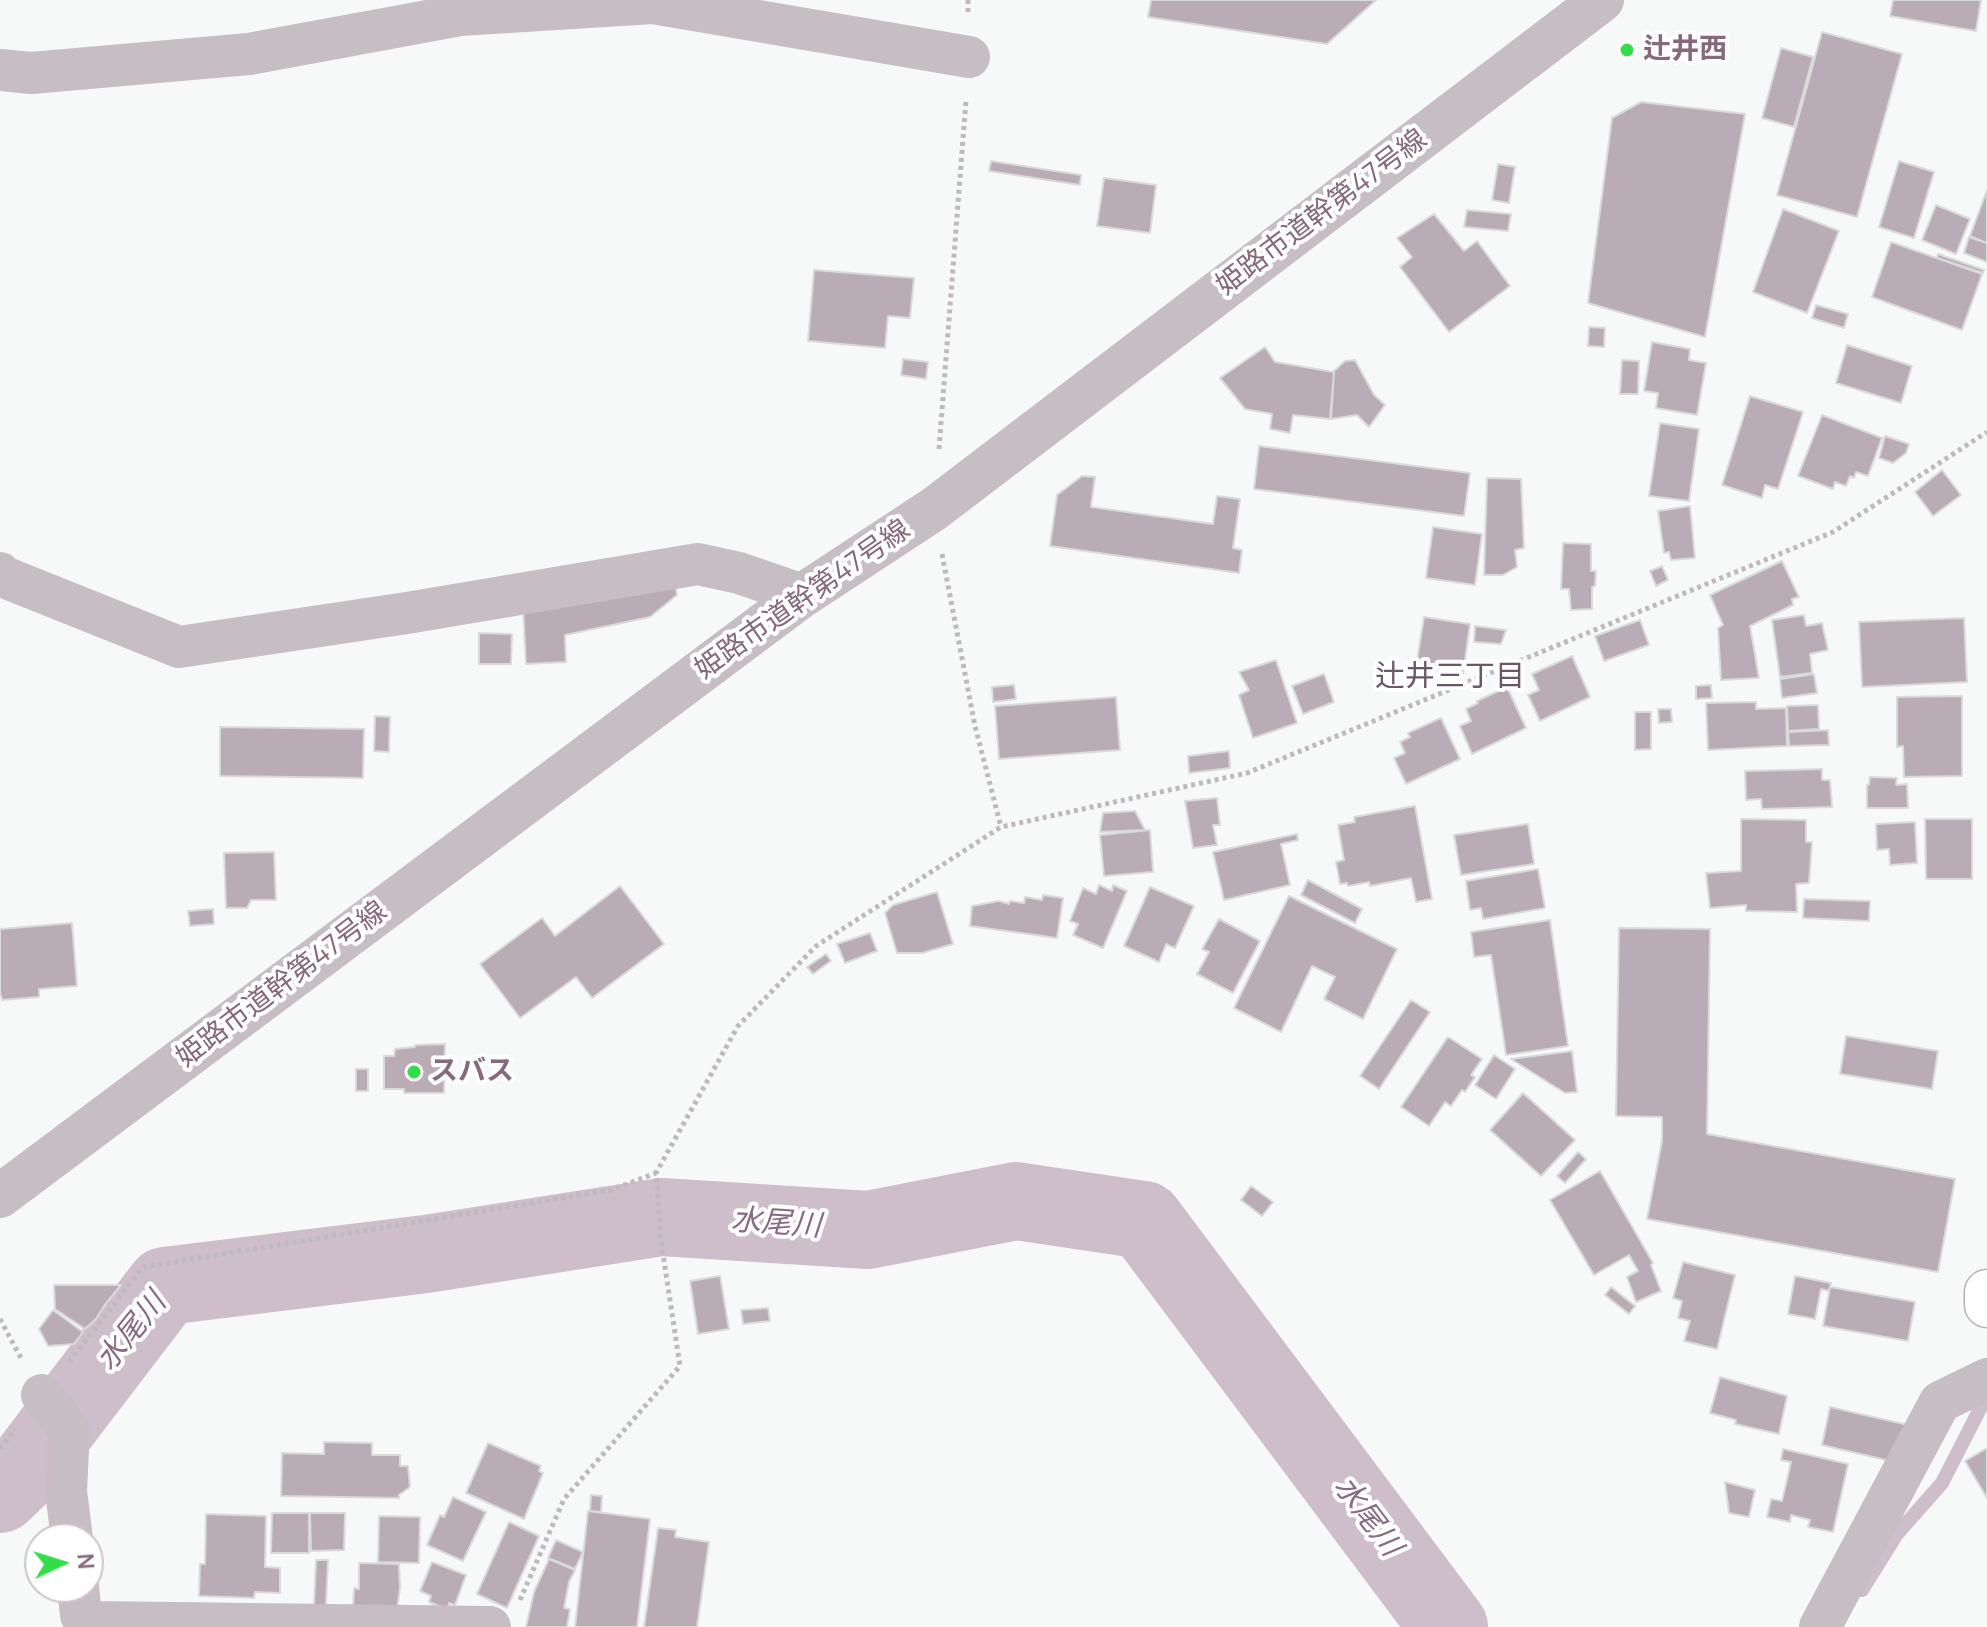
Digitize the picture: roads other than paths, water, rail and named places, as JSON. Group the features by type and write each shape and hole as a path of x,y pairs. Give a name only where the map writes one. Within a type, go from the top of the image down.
{"main road":[{"path":"1987,1292 1987,1305"}],"street":[{"name":"姫路市道幹第47号線","path":"0,1196 803,595 934,509 1602,0"},
{"path":"0,70 31,73 249,54 460,15 653,3 969,57"},
{"path":"0,573 179,647 407,613 698,564 739,573 803,595"},
{"path":"1820,1627 1940,1402 1987,1379"},
{"path":"52,1408 70,1523"},
{"path":"89,1612 502,1620"}],"waterway":[{"name":"水尾川","path":"0,1494 22,1473 165,1286 426,1254 662,1217 868,1230 1016,1201 1144,1220 1449,1627"},
{"path":"1862,1590 1897,1534 1942,1483 1983,1403"}],"place":[{"name":"辻井西","path":"1627,50"},
{"name":"スバス","path":"414,1072"}],"district":[{"name":"辻井三丁目","path":"1450,678"}]}
